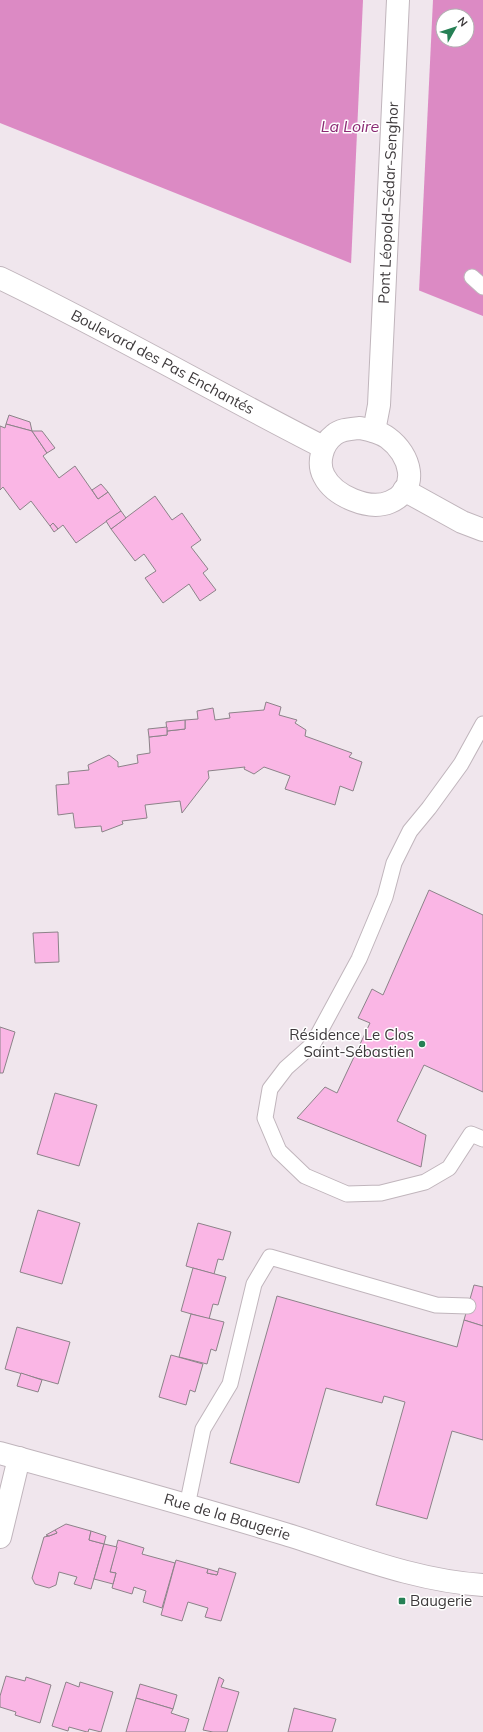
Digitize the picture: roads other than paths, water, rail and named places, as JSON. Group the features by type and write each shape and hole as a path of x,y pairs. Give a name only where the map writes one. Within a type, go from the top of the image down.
{"street":[{"name":"Pont Léopold-Sédar-Senghor","path":"374,431 379,404 398,0"},
{"name":"Boulevard des Pas Enchantés","path":"0,278 56,305 199,380 279,425 323,447"},
{"path":"360,428 374,431 387,437 397,445 405,456 409,468 408,483 398,497 390,502 370,506 342,494 332,486 323,476 320,462 323,447 333,435 346,429 360,428"},
{"path":"404,490 462,522 483,530"},
{"path":"0,1536 10,1455"},
{"name":"Rue de la Baugerie","path":"10,1455 401,1570 453,1583 483,1585"},
{"name":"Rue de la Baugerie","path":"453,1583 483,1602"}],"lane":[{"path":"483,724 461,764 430,808 410,831 394,863 385,897 359,959 313,1044 286,1068 270,1089 265,1118 279,1151 305,1176 347,1194 381,1193 424,1182 449,1168 471,1134 483,1139"},
{"path":"187,1506 202,1429 230,1384 254,1284 270,1257 436,1305 468,1306"}],"water":[{"name":"La Loire","path":"0,0 483,0 483,316 0,123"}],"place":[{"name":"Résidence Le Clos Saint-Sébastien","path":"422,1044"},
{"name":"Baugerie","path":"402,1601"}]}
